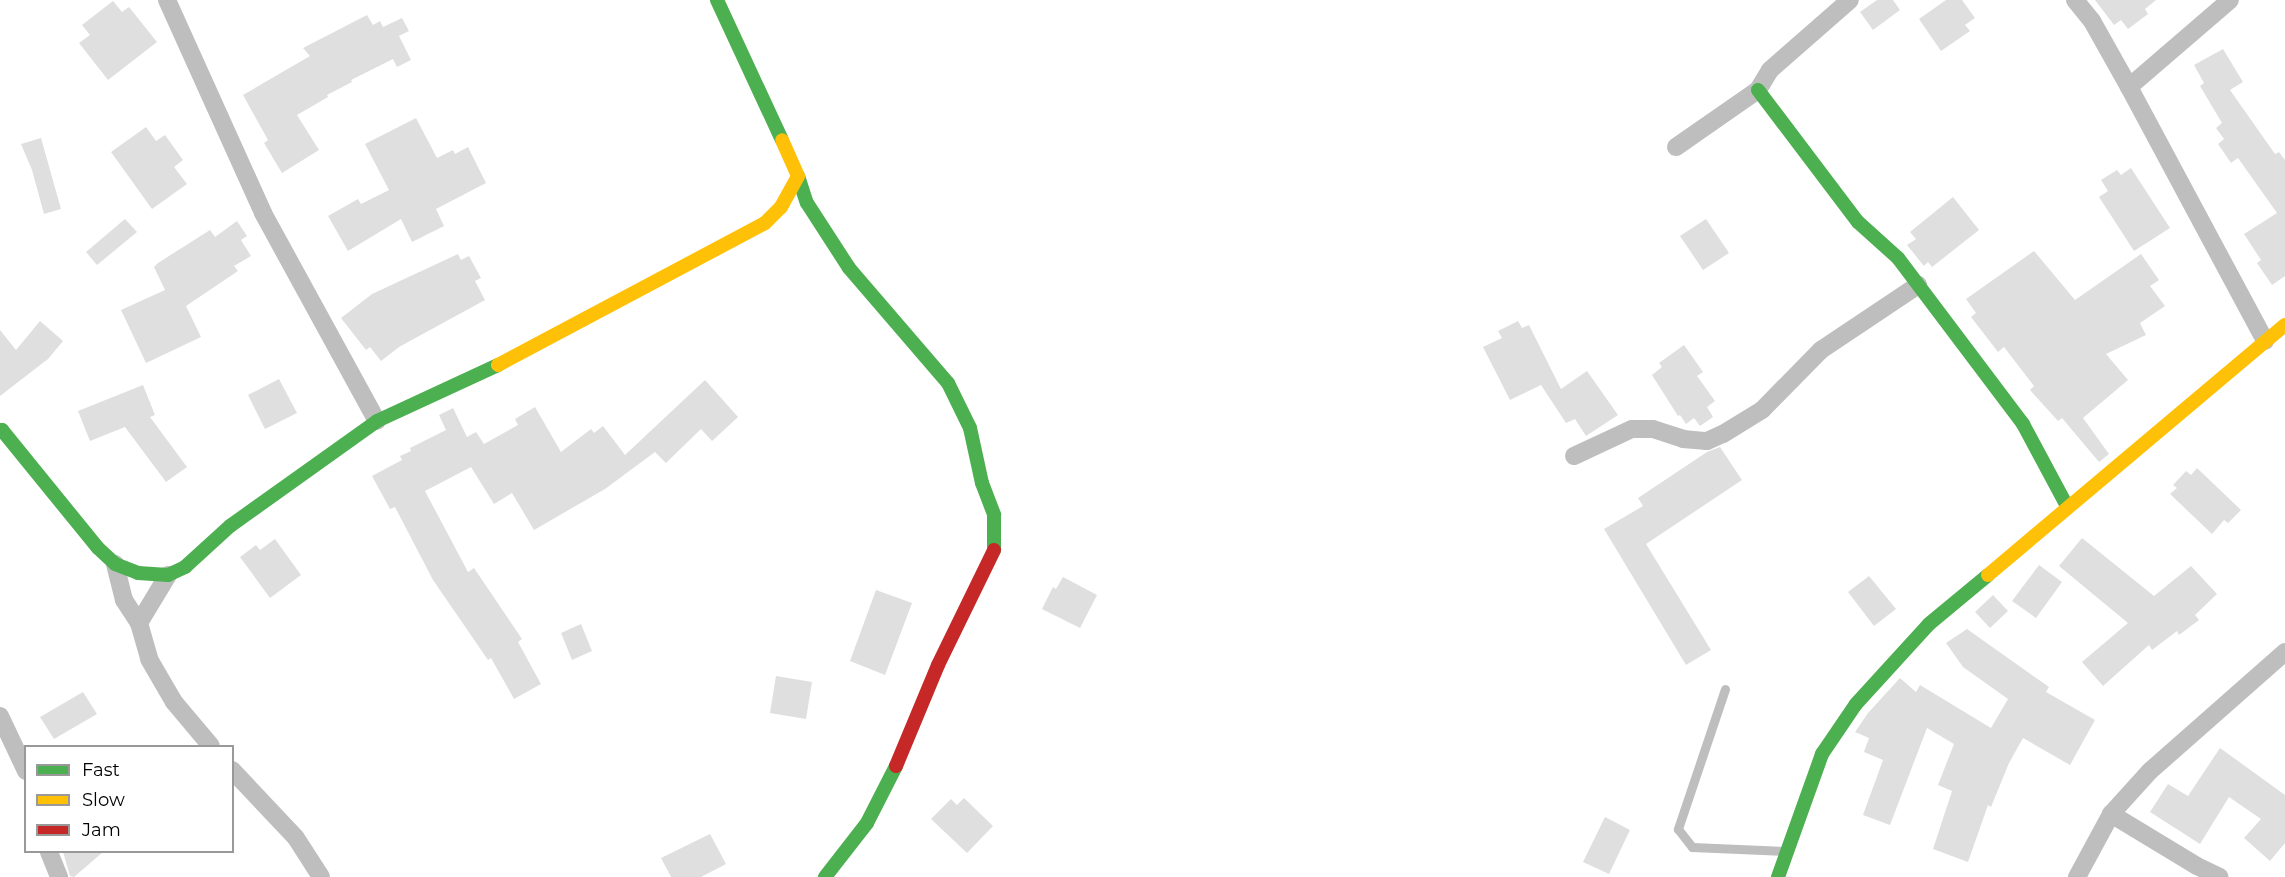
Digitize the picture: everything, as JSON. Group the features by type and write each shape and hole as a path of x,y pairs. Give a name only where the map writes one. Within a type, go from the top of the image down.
{"street":[{"path":"167,0 263,213 377,421"},
{"path":"717,0 798,176 807,203 849,268 948,382 970,428 982,483 994,515 995,549 938,665 885,790 867,823 825,877"},
{"path":"1676,147 1758,90 1770,70 1850,0"},
{"path":"2075,0 2092,21 2129,87 2265,341"},
{"path":"2129,87 2230,0"},
{"path":"1758,90 1858,222 1898,258 2023,424 2067,506"},
{"path":"1,430 98,548 115,564 138,573 168,574 185,567 230,526 377,421 518,356 765,223 781,207 798,176"},
{"path":"1574,456 1632,429 1653,429 1683,439 1707,441 1723,434 1762,410 1821,350 1918,285"},
{"path":"1778,877 1822,754 1856,704 1929,624 2285,325"},
{"path":"115,564 124,600 139,623 149,659 174,702 209,745"},
{"path":"139,623 168,574"},
{"path":"2077,877 2111,814 2150,771 2285,652"},
{"path":"0,716 24,767"},
{"path":"234,772 296,838 321,877"},
{"path":"2111,814 2197,866 2220,877"},
{"path":"49,853 59,877"}],"lane":[{"path":"1725,689 1678,829 1692,847 1786,851"}],"building":[{"path":"1877,0 1893,0 1900,10 1873,30 1860,12"},
{"path":"1946,0 1962,0 1975,18 1965,25 1970,31 1941,51 1919,19"},
{"path":"2095,0 2156,0 2145,9 2148,14 2128,29 2121,20 2114,25"},
{"path":"113,1 122,12 129,7 157,42 108,80 79,43 90,35 82,25"},
{"path":"367,15 373,25 380,21 383,27 402,18 409,31 399,36 411,60 397,67 393,59 351,80 352,82 297,115 319,150 282,173 264,143 268,140 243,95 310,56 303,48"},
{"path":"2223,49 2243,82 2230,90 2275,154 2279,152 2285,160 2285,276 2272,285 2257,263 2261,260 2244,234 2277,213 2238,158 2231,163 2218,144 2224,139 2216,128 2222,123 2200,86 2204,83 2194,65"},
{"path":"416,118 437,158 453,150 455,154 468,147 486,183 436,209 444,226 412,242 401,219 348,251 328,216 358,199 361,204 389,190 365,144"},
{"path":"146,127 156,141 165,135 183,160 174,167 187,184 152,209 111,152"},
{"path":"41,138 61,209 44,214 32,170 21,144"},
{"path":"2131,168 2170,228 2134,251 2099,197 2108,191 2101,180 2117,170 2121,175"},
{"path":"1953,197 1979,230 1932,267 1928,262 1924,266 1907,245 1916,239 1910,232"},
{"path":"125,219 137,232 97,265 86,252"},
{"path":"1706,219 1729,253 1703,270 1680,236"},
{"path":"237,221 247,236 241,240 251,256 234,266 238,271 186,306 201,337 146,363 121,310 165,290 154,267 158,263 210,230 215,237"},
{"path":"2034,251 2075,300 2141,254 2159,280 2150,286 2165,306 2140,323 2146,335 2106,354 2128,380 2083,418 2109,454 2099,462 2062,418 2058,421 2030,390 2034,386 2004,347 1998,352 1971,317 1976,313 1966,299"},
{"path":"458,254 461,260 469,256 481,278 475,281 485,300 399,347 381,361 370,347 366,350 341,318 372,294"},
{"path":"40,321 63,341 48,359 0,396 0,330 16,350"},
{"path":"1518,321 1522,328 1529,325 1561,389 1587,371 1618,415 1586,436 1575,419 1566,423 1541,385 1510,400 1483,347 1502,338 1498,331"},
{"path":"1684,345 1703,372 1697,376 1715,401 1707,407 1713,417 1700,426 1694,418 1686,424 1680,415 1678,416 1652,375 1662,367 1659,363"},
{"path":"279,379 297,413 265,429 248,395"},
{"path":"705,380 738,417 712,441 701,429 666,463 655,452 605,489 534,530 512,493 494,504 471,467 425,491 468,572 474,568 522,639 518,642 541,684 514,699 491,658 488,660 433,580 395,507 390,509 372,476 402,460 400,456 411,451 410,448 446,430 439,415 453,408 467,437 476,432 484,444 518,425 515,419 535,407 561,452 591,429 594,433 603,426 625,455"},
{"path":"143,385 155,415 150,417 187,467 166,482 125,427 90,441 78,411"},
{"path":"1720,447 1742,480 1646,544 1711,650 1686,665 1604,529 1643,506 1638,498 1707,452"},
{"path":"2197,468 2241,510 2228,523 2224,520 2212,534 2170,494 2177,488 2173,485 2186,471 2191,475"},
{"path":"2082,538 2154,596 2191,566 2217,594 2195,615 2199,620 2179,635 2177,631 2152,650 2149,645 2103,686 2082,662 2128,623 2059,566"},
{"path":"275,539 301,575 270,598 240,557 256,545 260,550"},
{"path":"2039,565 2062,582 2036,618 2012,601"},
{"path":"1869,576 1896,609 1874,626 1848,592"},
{"path":"1063,577 1097,595 1080,628 1042,609 1053,587 1056,589"},
{"path":"876,590 912,603 885,675 850,661"},
{"path":"1993,595 2008,611 1990,628 1975,612"},
{"path":"581,624 592,651 572,660 561,633"},
{"path":"1967,629 2049,687 2046,692 2095,720 2070,765 2023,738 2009,763 1991,807 1988,805 1968,862 1933,849 1952,791 1938,785 1954,744 1927,728 1890,825 1863,815 1883,760 1864,752 1869,738 1855,732 1868,713 1900,678 1916,692 1920,685 1991,728 2008,699 1963,667 1946,643"},
{"path":"776,676 812,682 806,719 770,713"},
{"path":"83,692 97,714 54,739 40,717"},
{"path":"2220,748 2285,795 2285,843 2270,861 2244,838 2261,819 2229,797 2200,844 2150,812 2168,784 2188,796"},
{"path":"964,798 993,826 967,853 931,819 951,799 957,805"},
{"path":"1605,817 1630,830 1609,874 1583,862"},
{"path":"710,834 726,864 701,877 671,877 661,858"},
{"path":"63,853 102,853 74,877 70,876"}],"traffic: fast":[{"path":"717,0 782,140"},
{"path":"1758,90 1858,222 1898,258 2023,424 2067,506"},
{"path":"798,176 807,203 849,268 948,383 970,428 982,483 994,515 994,550"},
{"path":"0,432 2,430 98,548 115,564 138,573 168,575 185,567 230,526 377,421 498,365"},
{"path":"1778,877 1822,754 1856,704 1929,624 1988,575"},
{"path":"825,877 867,823 896,766"}],"traffic: slow":[{"path":"498,365 765,223 781,207 798,176 782,140"},
{"path":"1988,575 2285,325"}],"traffic: jam":[{"path":"896,766 938,665 994,550"}]}
